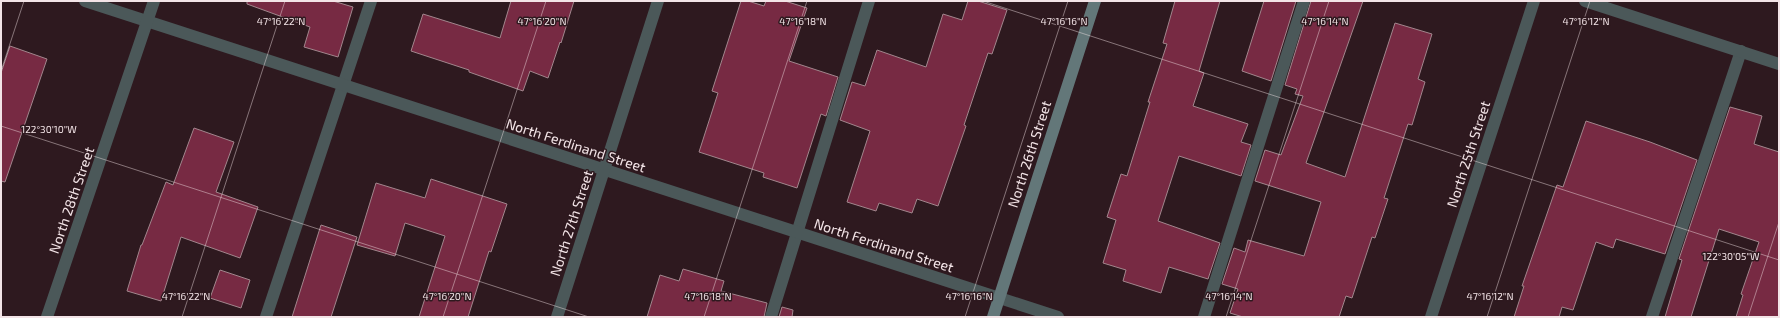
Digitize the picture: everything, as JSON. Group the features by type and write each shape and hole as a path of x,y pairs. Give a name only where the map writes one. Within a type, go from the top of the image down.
{"street":[{"name":"North Ferdinand Street","path":"85,1 1058,317"},
{"name":"North 28th Street","path":"47,317 154,1"},
{"path":"266,317 371,1"},
{"name":"North 27th Street","path":"557,317 658,1"},
{"path":"771,317 869,1"},
{"name":"North 26th Street","path":"993,317 1095,1"},
{"path":"1204,317 1304,1"},
{"name":"North 25th Street","path":"1431,317 1534,1"},
{"path":"1585,1 1779,64"},
{"path":"1652,317 1741,51"}],"building":[{"path":"247,1 333,1 353,7 338,57 304,47 310,27 247,4"},
{"path":"511,1 574,1 548,78 530,71 523,91 469,72 469,70 411,51 423,14 500,38"},
{"path":"741,1 748,1 764,6 766,1 785,1 807,8 789,61 838,77 826,116 821,114 797,188 763,177 764,173 699,152 718,93 712,91"},
{"path":"968,1 978,1 1007,10 992,54 988,53 964,125 966,126 938,206 917,199 912,213 879,203 876,211 847,202 870,131 840,120 852,82 865,86 877,50 926,67 943,14 962,20"},
{"path":"1175,1 1220,1 1199,71 1204,73 1193,106 1248,124 1241,142 1251,145 1241,176 1179,156 1158,221 1220,243 1208,279 1169,267 1161,293 1123,281 1126,270 1103,263 1116,220 1107,217 1121,174 1127,176 1150,102 1148,102 1167,44 1163,43"},
{"path":"1264,1 1296,1 1271,81 1242,71"},
{"path":"1311,1 1363,1 1306,163 1345,177 1395,23 1432,34 1418,79 1425,82 1412,125 1408,124 1384,198 1388,199 1375,238 1372,237 1352,298 1346,296 1339,317 1243,317 1230,313 1238,289 1222,284 1234,248 1245,252 1248,240 1304,256 1321,202 1255,181 1265,150 1281,155 1303,96 1295,94 1297,89 1285,85"},
{"path":"10,46 47,59 5,182 1,181 1,73"},
{"path":"1730,107 1762,116 1754,144 1779,152 1779,317 1736,317 1743,295 1741,294 1759,242 1719,229 1691,317 1665,317 1682,260 1679,259"},
{"path":"1586,121 1650,142 1697,160 1665,254 1616,239 1613,248 1596,242 1573,310 1562,307 1559,317 1514,317 1524,286 1522,286 1557,185 1563,187"},
{"path":"194,128 234,142 216,192 258,207 240,258 181,237 161,301 127,291 141,245 166,182 173,185"},
{"path":"431,179 507,204 491,252 489,251 468,317 419,317 445,236 405,223 395,256 357,245 376,183 425,198"},
{"path":"321,225 357,237 331,317 292,317"},
{"path":"683,269 724,281 721,291 767,303 764,317 647,317 660,275 679,281"},
{"path":"220,270 250,280 241,308 210,298"},
{"path":"782,307 793,310 792,317 779,317"}]}
